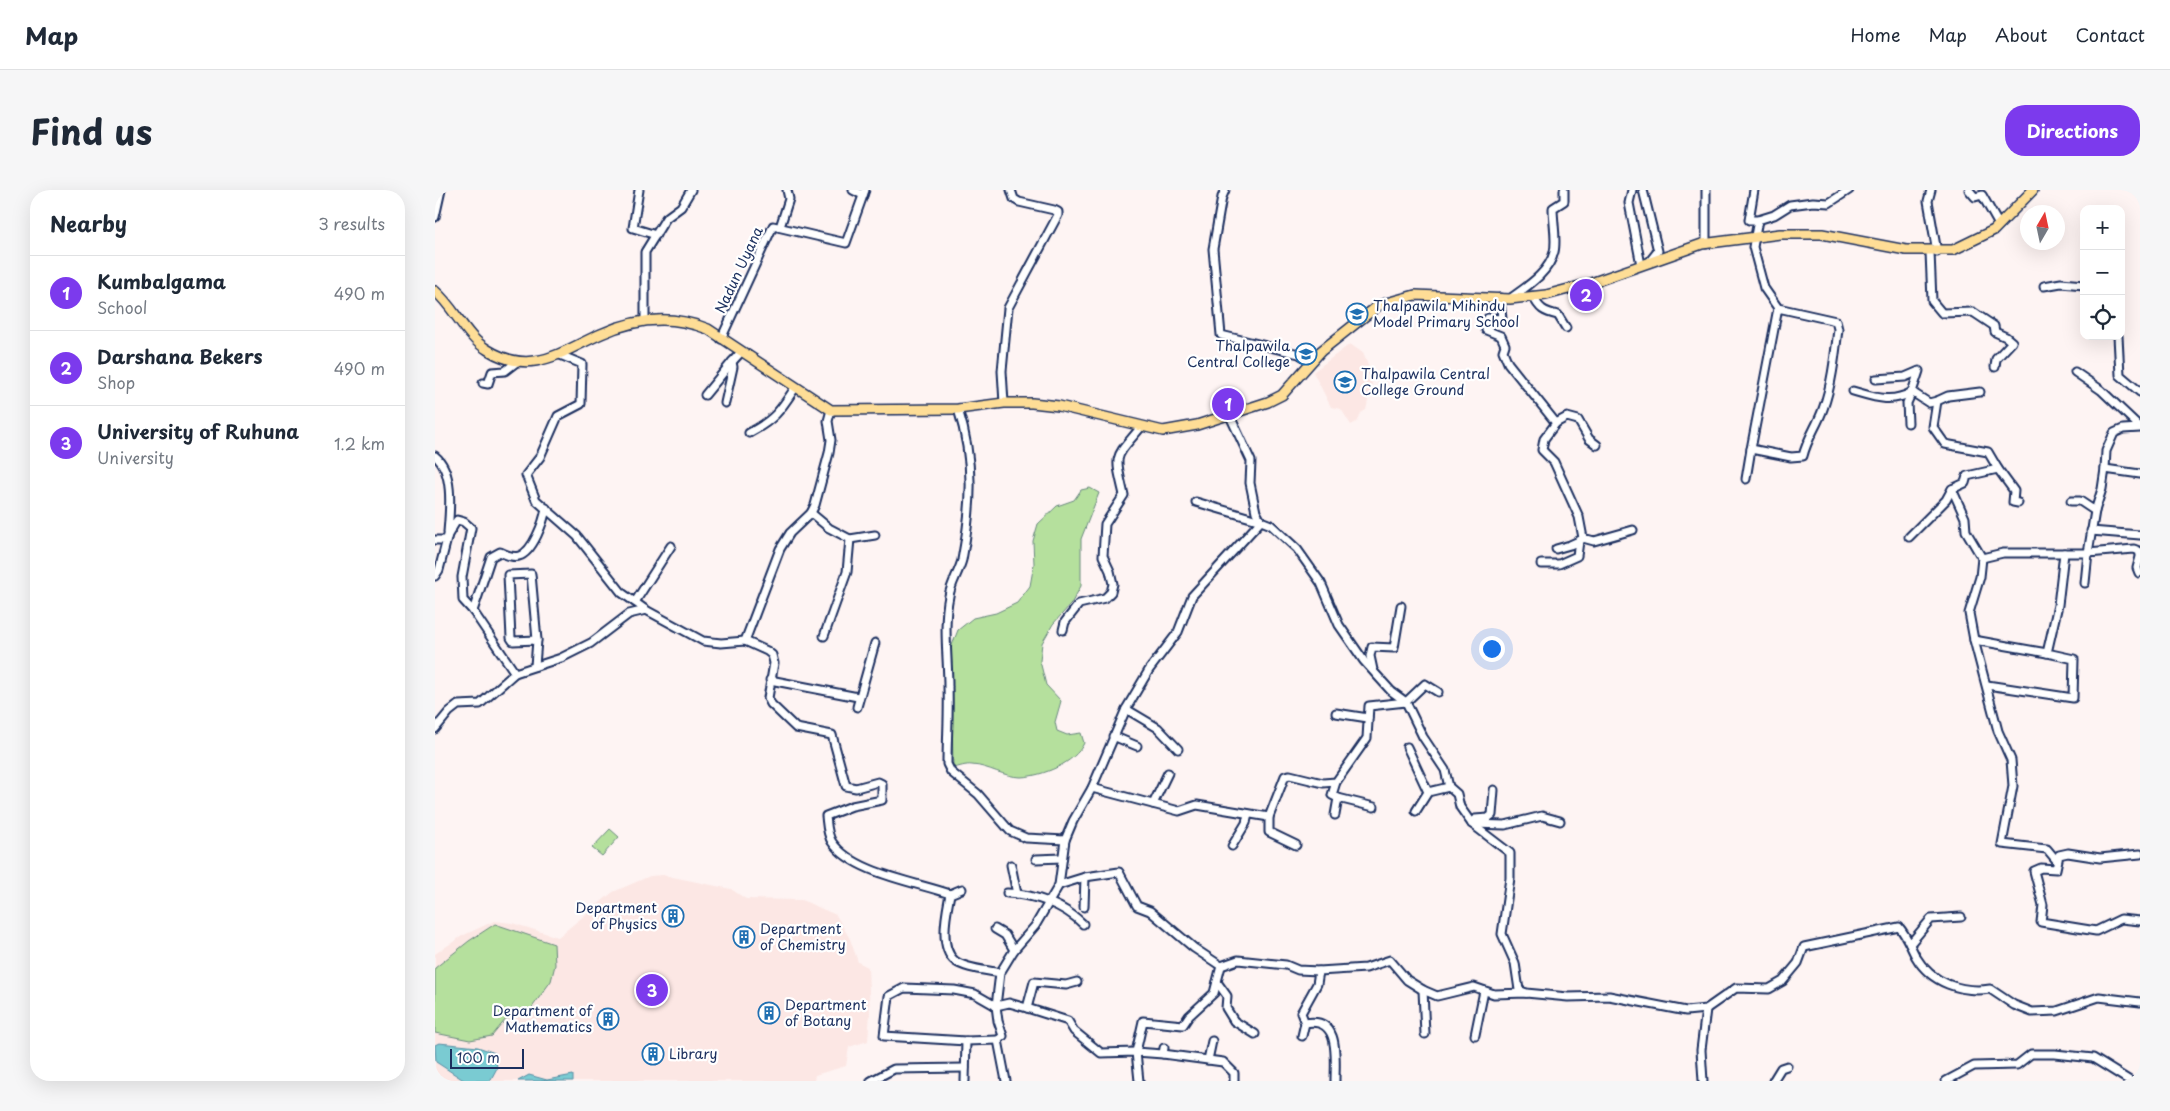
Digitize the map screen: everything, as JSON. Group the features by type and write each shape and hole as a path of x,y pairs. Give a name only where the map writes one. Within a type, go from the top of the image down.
{"main road":[{"path":"435,291 453,309 476,340 487,350 501,357 518,361 537,362 560,355 602,333 645,320 674,319 691,322 708,329 831,410 958,409 1004,403 1059,406 1163,431 1197,425 1268,402 1282,395 1311,361 1379,305 1415,295 1510,299 1533,296 1591,283 1706,244 1780,234 1822,234 1906,250 1934,252 1953,250 1994,230 2033,190"}],"street":[{"path":"435,217 441,190"},
{"path":"639,190 633,228 656,235"},
{"path":"645,320 645,252 666,218 681,207 691,190"},
{"path":"780,227 789,199 787,190"},
{"path":"853,190 864,192"},
{"path":"1004,403 1002,371 1008,308 1058,215 1058,212 1054,210 1013,199 1011,190"},
{"path":"1225,190 1222,197 1213,249 1221,335 1299,354 1311,361"},
{"path":"1510,299 1535,279 1547,266 1554,252 1553,208 1564,201 1564,190"},
{"path":"1632,190 1629,203 1646,263 1658,251 1643,190"},
{"path":"1706,190 1706,244"},
{"path":"1754,190 1749,220 1758,220 1774,215 1790,206 1813,202 1829,203 1849,190"},
{"path":"1931,190 1928,201 1934,252 1932,302 1943,313 1973,312 1994,326 1995,332 2012,342 1996,359 1995,367"},
{"path":"1969,190 1975,197 1982,195 1999,225"},
{"name":"Nadun Uyana","path":"721,339 773,226 846,243 864,192"},
{"path":"1751,449 1791,457 1803,456 1826,398 1838,329 1836,321 1778,308 1764,288 1753,247 1758,220"},
{"path":"2044,286 2061,283 2080,285"},
{"path":"1533,296 1543,311 1558,315 1565,328"},
{"path":"1500,298 1502,319 1488,318 1486,330 1501,336 1505,345 1503,351 1508,363 1529,386 1556,423"},
{"path":"1746,479 1778,308"},
{"path":"2118,340 2120,375 2140,392"},
{"path":"705,395 741,352"},
{"path":"560,355 582,364 581,404 558,416 540,457 526,476 536,500 577,536 622,593 647,610 703,640 721,643 745,641 772,655 774,663 768,698 796,728 832,735 846,786 855,788 878,782 882,784 882,800 852,806 826,816 827,830 832,841 842,853 865,867 951,894 962,889"},
{"path":"483,383 488,384 493,372 505,371 518,361"},
{"path":"725,403 733,367 732,362"},
{"path":"1876,379 1905,377 1919,371 1907,403 1908,423"},
{"path":"2075,372 2101,390 2140,427"},
{"path":"749,433 768,423 778,414 795,388"},
{"path":"1853,391 1884,400 1901,398 1912,392"},
{"path":"1912,392 1929,403 1948,396 1980,392"},
{"path":"1937,401 1933,427 1945,444 1988,452 2014,491 2013,502 2018,503"},
{"path":"958,409 970,457 971,489 962,559 949,595 945,662 948,685 947,764 951,772 995,811 1010,831 1026,838 1065,840"},
{"path":"745,641 780,549 790,533 811,513 829,453 831,440 828,421 831,410"},
{"path":"1229,414 1251,461 1250,483 1256,512 1261,521"},
{"path":"1541,564 1559,564 1577,556 1581,540 1579,517 1554,462 1542,450 1544,439 1556,423 1567,417 1578,420 1589,439 1597,445"},
{"path":"1063,630 1065,622 1079,604 1105,598 1111,592 1113,584 1110,571 1103,556 1105,524 1124,495 1116,462 1119,452 1141,427"},
{"path":"2085,583 2091,530 2102,489 2108,441 2114,433 2123,429 2140,427"},
{"path":"435,456 443,462 448,485 450,510 447,538 439,570 435,576"},
{"path":"1909,537 1946,500 1952,489 1965,483 1967,476 1998,469"},
{"path":"2105,469 2140,474"},
{"path":"1952,489 1965,518 1966,531 1982,558 1980,577 1969,613 1974,640 1999,731 2011,760 2013,786 2001,844 2047,849 2057,861"},
{"path":"2071,501 2080,501 2095,511"},
{"path":"1196,502 1271,524 1297,548 1321,583 1339,625 1373,670 1391,690 1406,702 1423,737 1445,770 1449,788 1457,794 1460,806 1472,824 1510,853 1510,878 1502,934 1515,963 1519,990 1526,993"},
{"path":"473,610 491,558 500,552 510,556 519,556 527,551 543,523 546,508"},
{"path":"811,513 829,528 850,539 875,535"},
{"path":"447,538 457,520 464,522 471,528 462,577 463,600 473,610 515,673"},
{"path":"1234,1081 1235,1073 1223,1062 1164,1051 1101,1053 1074,1031 1067,1021 1009,1003 996,1006 975,994 954,990 904,988 889,996 884,1036 966,1041 998,1040 1003,1036 996,1006 1000,973 1014,950 1035,926 1059,884 1065,840 1073,821 1092,788 1126,709 1149,670 1178,632 1192,596 1261,521"},
{"path":"1555,549 1581,540 1594,541 1633,530"},
{"path":"2091,530 2140,535"},
{"path":"435,540 447,538"},
{"path":"824,636 847,572 850,539"},
{"path":"635,602 671,546"},
{"path":"1982,558 2003,553 2088,553 2134,549 2139,551 2140,556 2137,568 2139,573"},
{"path":"2047,653 2057,605 2064,553"},
{"path":"535,666 537,640 533,578 531,574 508,575 511,638 513,641 537,640"},
{"path":"1373,670 1370,656 1372,647 1394,648 1401,606"},
{"path":"435,729 449,712 458,705 480,704 515,673 535,666 545,665 561,658 591,643 629,614 647,610"},
{"path":"1974,640 2074,659 2073,698 1987,685"},
{"path":"857,707 875,642"},
{"path":"770,680 859,697"},
{"path":"1374,807 1332,795 1336,782 1367,738 1369,706 1406,702 1425,684 1438,692"},
{"path":"1126,709 1158,728 1178,749"},
{"path":"1336,713 1368,718"},
{"path":"1113,736 1137,746"},
{"path":"1407,747 1429,792"},
{"path":"1153,804 1169,774"},
{"path":"1296,845 1269,832 1269,817 1285,776 1323,783 1336,782"},
{"path":"1092,788 1179,811 1197,805 1269,817"},
{"path":"1416,811 1429,792 1449,788"},
{"path":"1472,824 1475,819 1488,818 1492,815 1494,790"},
{"path":"1335,815 1338,798"},
{"path":"1232,846 1246,823 1248,814"},
{"path":"1472,824 1505,825 1542,816 1560,821"},
{"path":"2140,854 2100,858 2068,853 2059,855 2056,870 2041,868 2034,872 2043,904 2041,922 2096,931 2121,919 2140,921"},
{"path":"1036,859 1062,858"},
{"path":"1011,866 1017,894"},
{"path":"1059,884 1085,877 1119,872 1137,906 1150,911 1193,948 1221,966"},
{"path":"1084,907 1085,877"},
{"path":"1007,893 1029,895 1049,903 1077,918 1083,924"},
{"path":"951,894 945,925 950,953 955,961 964,965 1000,973"},
{"path":"1910,944 1931,919 1961,916"},
{"path":"1221,966 1238,960 1286,965 1298,970 1319,971 1366,968 1390,960 1407,980 1437,996 1474,987 1494,994 1526,993 1568,998 1609,996 1673,1010 1687,1011 1706,1009 1736,988 1769,989 1783,981 1798,964 1804,947 1899,927 1922,965 1943,982 1958,989 1975,991 1990,989 2014,1005 2032,1012 2057,1011 2099,997 2140,1002"},
{"path":"995,929 1005,935 1014,950"},
{"path":"1139,1081 1135,1052 1143,1021 1183,1026 1189,1016 1214,993 1221,966"},
{"path":"1302,1036 1305,1023 1301,1013 1317,984 1319,971"},
{"path":"1027,1008 1034,982 1066,985 1077,982"},
{"path":"1217,982 1227,996 1226,1008 1234,1021 1255,1034"},
{"path":"1423,990 1425,1034"},
{"path":"1475,1035 1484,991"},
{"path":"1703,1081 1701,1050 1706,1009"},
{"path":"1305,1023 1312,1022 1325,1026 1332,1033 1335,1047 1335,1081"},
{"path":"998,1040 1007,1081"},
{"path":"965,1081 966,1041"},
{"path":"1208,1060 1212,1041"},
{"path":"1946,1081 1974,1066 2017,1065 2031,1054 2055,1054 2093,1058 2131,1081"},
{"path":"1773,1081 1781,1068 1787,1066"},
{"path":"871,1081 894,1068 965,1068"}],"shaded area":[{"name":"Thalpawila Central College Ground","path":"1350,344 1363,353 1373,378 1366,410 1361,413 1358,421 1351,425 1341,409 1331,407 1313,372"},
{"path":"663,875 731,889 746,899 802,900 836,915 850,939 858,962 868,967 870,1013 868,1041 849,1047 846,1066 815,1075 814,1081 440,1081 435,1072 435,954 462,936 494,921 512,923 558,937 613,892 650,876"}],"green space":[{"path":"1090,488 1099,493 1081,539 1081,586 1071,604 1053,624 1042,643 1040,661 1046,685 1061,701 1055,722 1057,731 1067,735 1081,733 1084,743 1080,750 1066,762 1048,771 1030,776 1015,777 972,765 953,768 951,648 958,630 973,618 996,613 1017,603 1030,586 1034,564 1033,541 1038,524 1057,506 1074,500 1081,490"},
{"path":"610,829 619,837 602,856 592,848"},
{"path":"495,924 554,944 555,965 551,981 528,1013 506,1019 492,1036 470,1040 435,1033 435,968 469,941"}],"water":[{"path":"439,1043 478,1047 495,1053 497,1068 490,1081 465,1081 436,1062 435,1045"},
{"path":"529,1075 547,1080 573,1075 573,1081 518,1081"}],"place":[{"name":"Darshana Bekers","path":"1586,295"},
{"name":"Thalpawila Mihindu Model Primary School","path":"1357,314"},
{"name":"Thalpawila Central College","path":"1306,354"},
{"name":"Thalpawila Central College Ground","path":"1345,382"},
{"name":"Kumbalgama","path":"1228,404"},
{"name":"Department of Physics","path":"673,916"},
{"name":"Department of Chemistry","path":"744,937"},
{"name":"University of Ruhuna","path":"652,990"},
{"name":"Department of Botany","path":"769,1013"},
{"name":"Department of Mathematics","path":"608,1019"},
{"name":"Library","path":"653,1054"}]}
